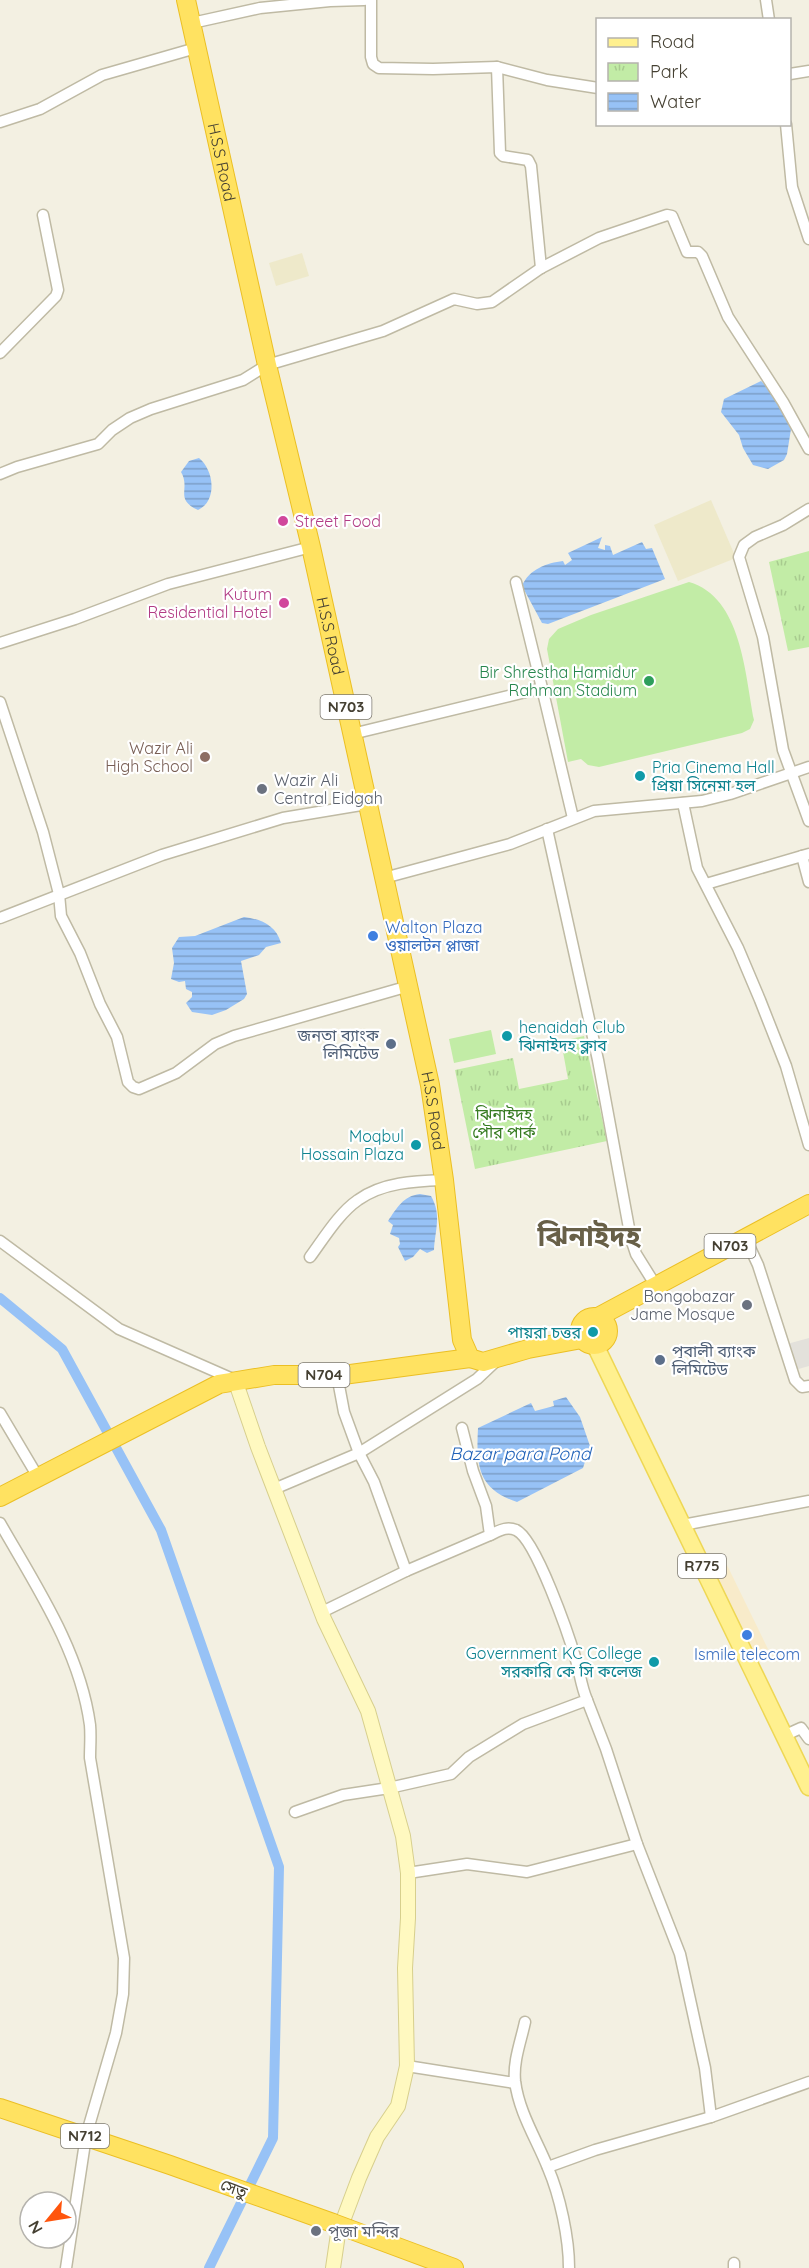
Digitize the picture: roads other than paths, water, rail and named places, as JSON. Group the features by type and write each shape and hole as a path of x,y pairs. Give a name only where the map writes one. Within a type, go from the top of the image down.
{"highway":[{"name":"H.S.S Road","path":"186,0 267,365 311,547 430,1085 444,1180 462,1340 470,1358"},
{"name":"N703","path":"470,1358 483,1362 594,1333 654,1288 809,1204"},
{"name":"N704","path":"0,1497 219,1384 274,1375 337,1375 470,1358"},
{"name":"N712","path":"0,2108 86,2136"},
{"name":"সেতু","path":"86,2136 454,2268"}],"main road":[{"name":"R775","path":"594,1333 809,1771"},
{"name":"R775","path":"594,1333 809,1787"}],"street":[{"path":"192,23 260,8 364,0"},
{"path":"371,0 371,57 373,64 379,68 497,67 547,80 596,88"},
{"path":"766,0 769,18"},
{"path":"0,122 40,109 102,75 196,48"},
{"path":"497,67 500,153 503,156 528,160 531,166 541,268"},
{"path":"791,74 809,71"},
{"path":"786,126 792,187 809,239"},
{"path":"0,353 56,296 58,290 44,215"},
{"path":"0,474 98,444 112,430 151,408 243,380 267,365 383,332 454,299 477,304 492,302 541,268 599,238 667,215 672,216 684,249 687,252 698,252 702,256 728,317 783,402 809,449"},
{"path":"809,508 783,525 755,537 744,546 739,557 758,617 783,750 809,821"},
{"path":"0,643 75,619 168,584 311,547"},
{"path":"516,582 573,818"},
{"path":"352,734 542,688"},
{"path":"0,702 40,821 59,894 61,916 117,1037 128,1082 133,1087 139,1089 176,1073 215,1044 234,1036 409,986"},
{"path":"384,878 510,844 573,818 612,808 683,803 730,794 809,767"},
{"path":"683,803 696,862 760,1000 786,1066 809,1145"},
{"path":"0,918 162,855 283,818 367,804"},
{"path":"547,829 598,1060 631,1239 636,1254 654,1288"},
{"path":"706,884 805,855 809,882"},
{"path":"310,1257 338,1220 358,1200 391,1185 444,1180"},
{"path":"745,1237 758,1265 795,1380 802,1387 809,1386"},
{"path":"0,1241 118,1329 235,1380 322,1612 368,1711 403,1836 408,1873 405,1978 406,2066 398,2106 377,2137 338,2234 333,2268"},
{"path":"274,1489 359,1453 477,1378 500,1358"},
{"path":"337,1375 344,1412 359,1453 374,1482 406,1571"},
{"path":"0,1413 40,1476"},
{"path":"462,1428 473,1471 486,1506 490,1535"},
{"path":"688,1524 809,1501"},
{"path":"0,1523 49,1607 82,1687 90,1727 92,1769 124,1958 123,1994 116,2033 86,2136 66,2268"},
{"path":"322,1612 406,1571 502,1529 510,1528 519,1531 528,1541 562,1620 637,1844 680,1954 709,2088 711,2117"},
{"path":"295,1812 343,1795 389,1788 450,1774 469,1757 524,1724 587,1700"},
{"path":"790,1733 801,1728 809,1739"},
{"path":"408,1873 466,1864 527,1872 637,1844"},
{"path":"525,2022 515,2065 515,2083 530,2129 548,2167 558,2198 569,2268"},
{"path":"406,2066 515,2083"},
{"path":"548,2167 595,2150 711,2117 809,2082"}],"water":[{"path":"761,381 775,394 791,429 784,460 768,469 753,465 743,448 739,435 721,412 724,399"},
{"path":"199,458 208,470 212,485 209,500 198,510 191,506 185,498 184,478 181,472 189,461"},
{"path":"602,537 598,548 605,550 605,545 610,546 613,555 642,542 646,549 652,548 665,579 548,624 542,623 522,586 525,580 545,565 563,561 565,565 572,560 568,553"},
{"path":"244,917 267,924 279,937 281,943 266,947 259,955 241,961 247,994 244,999 212,1015 192,1012 186,1003 192,997 192,992 186,989 185,981 179,982 171,979 174,963 172,948 179,937 195,936"},
{"path":"420,1194 431,1196 436,1210 434,1250 427,1253 420,1249 413,1257 405,1261 398,1247 399,1238 390,1234 393,1225 388,1221 405,1200"},
{"name":"Bazar para Pond","path":"566,1397 580,1417 590,1446 583,1468 517,1502 504,1497 487,1483 482,1474 478,1454 478,1428 531,1403 535,1411 554,1406 553,1401"}],"waterway":[{"path":"0,1298 62,1349 161,1530 279,1867 273,2138 209,2268"}],"place":[{"name":"Street Food","path":"283,521"},
{"name":"Kutum Residential Hotel","path":"284,603"},
{"name":"Bir Shrestha Hamidur Rahman Stadium","path":"649,681"},
{"name":"Wazir Ali High School","path":"205,757"},
{"name":"Pria Cinema Hall প্রিয়া সিনেমা হল","path":"640,776"},
{"name":"Wazir Ali Central Eidgah","path":"262,789"},
{"name":"Walton Plaza ওয়ালটন প্লাজা","path":"373,936"},
{"name":"henaidah Club ঝিনাইদহ ক্লাব","path":"507,1036"},
{"name":"জনতা ব্যাংক লিমিটেড","path":"391,1044"},
{"name":"Moqbul Hossain Plaza","path":"416,1145"},
{"name":"Bongobazar Jame Mosque","path":"747,1305"},
{"name":"পায়রা চত্তর","path":"593,1332"},
{"name":"পূবালী ব্যাংক লিমিটেড","path":"660,1360"},
{"name":"Ismile telecom","path":"747,1635"},
{"name":"Government KC College সরকারি কে সি কলেজ","path":"654,1662"},
{"name":"পূজা মন্দির","path":"316,2231"}],"district":[{"name":"ঝিনাইদহ","path":"589,1236"}],"park label":[{"name":"ঝিনাইদহ পৌর পার্ক","path":"504,1123"}]}
